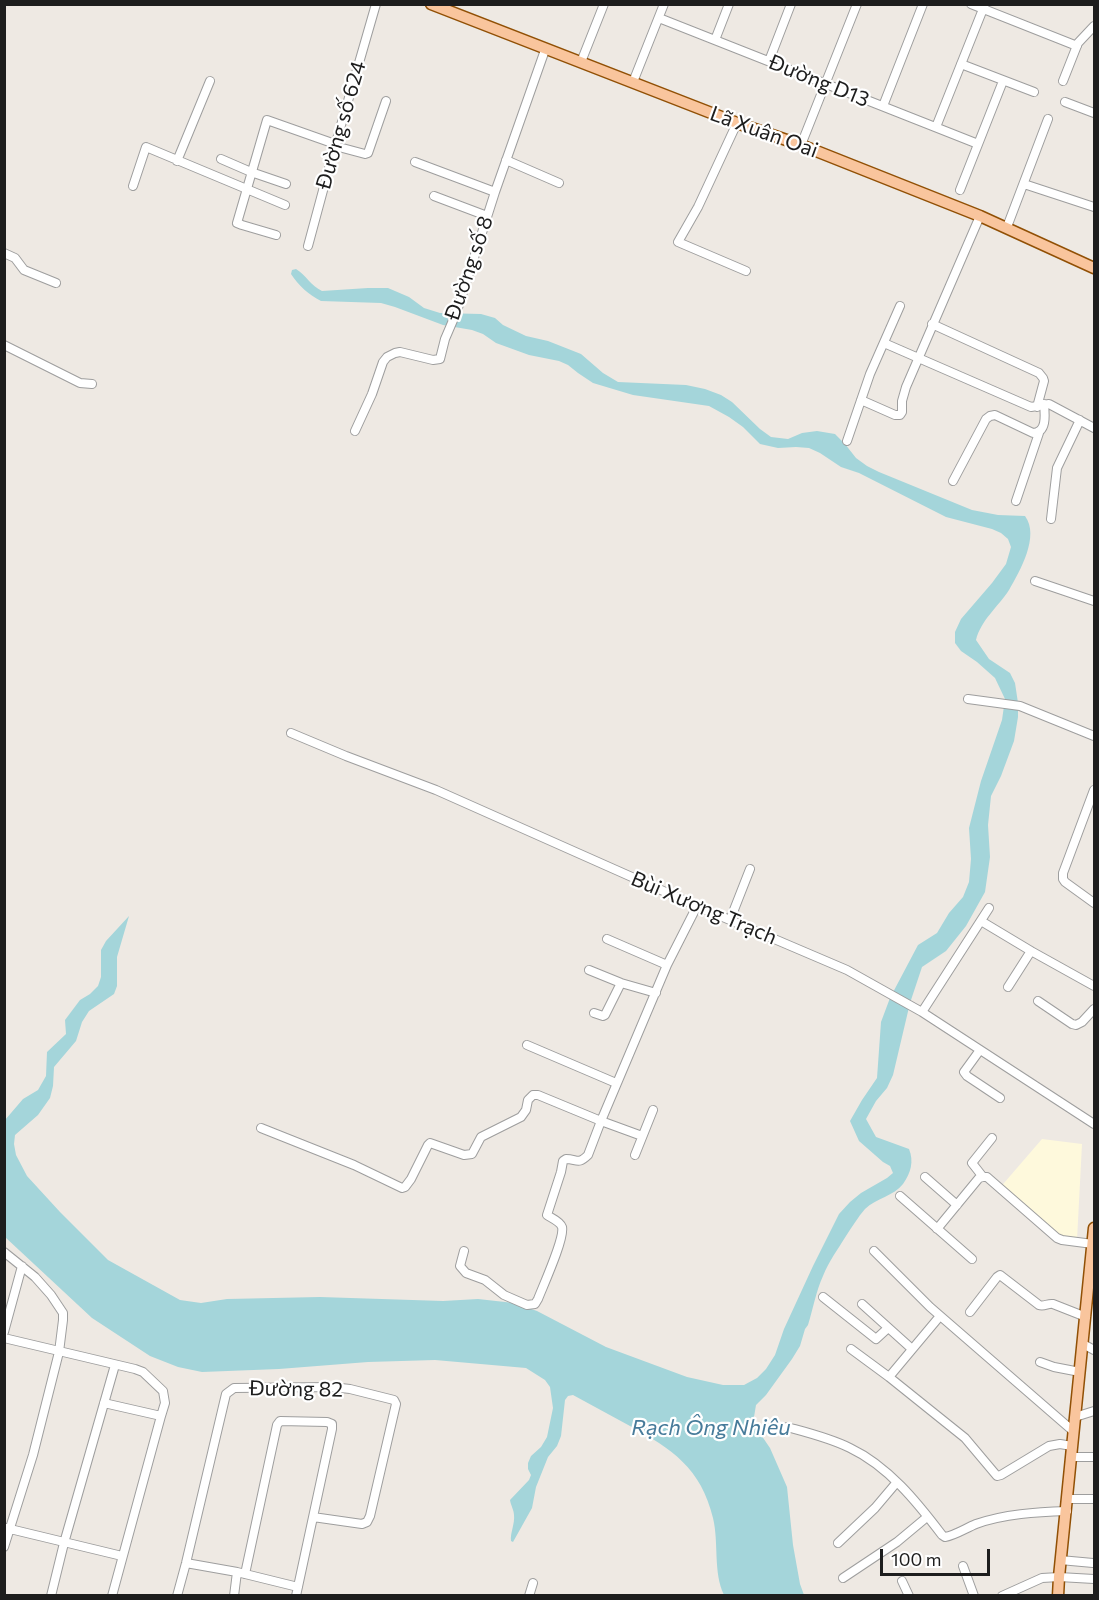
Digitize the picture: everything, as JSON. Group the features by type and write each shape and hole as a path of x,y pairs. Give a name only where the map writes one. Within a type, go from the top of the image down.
{"main road":[{"name":"Lã Xuân Oai","path":"431,4 545,50 801,145 980,216 1095,268"},
{"path":"1059,1596 1060,1560 1095,1228"}],"street":[{"name":"Đường số 624","path":"308,246 376,4"},
{"path":"581,62 604,4"},
{"path":"633,82 664,4"},
{"path":"716,40 729,4"},
{"path":"769,61 791,4"},
{"path":"801,145 857,4"},
{"path":"883,106 923,4"},
{"path":"971,4 984,7 1077,46"},
{"path":"936,127 984,7"},
{"name":"Đường D13","path":"659,18 978,144"},
{"path":"1063,81 1077,46 1095,26"},
{"name":"Đường số 8","path":"355,431 387,357 400,352 438,360 440,357 545,50"},
{"path":"961,64 1034,92"},
{"path":"177,160 210,81"},
{"path":"960,190 1004,81"},
{"path":"276,235 237,223 267,120 365,154 371,149 386,101"},
{"path":"1065,102 1095,113"},
{"path":"1007,227 1048,119"},
{"path":"737,123 698,207 678,242 746,271"},
{"path":"133,186 146,147 285,205"},
{"path":"221,159 286,184"},
{"path":"506,160 559,183"},
{"path":"414,162 495,192"},
{"path":"1024,184 1094,205"},
{"path":"434,196 487,216"},
{"path":"861,400 900,415 906,387 918,357 980,216"},
{"path":"4,253 15,258 24,270 56,283"},
{"path":"848,441 870,375 900,306"},
{"path":"932,324 1039,373 1043,378 1040,405 1045,422 1039,433 1016,501"},
{"path":"884,343 1031,407 1053,406 1095,428"},
{"path":"4,345 80,384 92,384"},
{"path":"953,481 990,416 995,415 1033,433 1039,433"},
{"path":"1051,519 1057,468 1080,420"},
{"path":"1035,581 1095,601"},
{"path":"968,699 1023,707 1095,736"},
{"name":"Bùi Xương Trạch","path":"291,733 447,795 847,970 918,1010 1095,1124"},
{"path":"1095,790 1063,873 1065,882 1095,903"},
{"path":"730,920 750,869"},
{"path":"464,1251 460,1266 466,1273 485,1280 504,1295 526,1305 535,1304 561,1239 560,1223 547,1215 563,1161 568,1159 576,1161 588,1155 667,965 697,906"},
{"path":"918,1010 989,908"},
{"path":"981,921 1095,986"},
{"path":"607,939 667,965"},
{"path":"1008,987 1031,951"},
{"path":"589,970 621,983 656,993"},
{"path":"594,1013 605,1015 621,983"},
{"path":"1038,1001 1076,1024 1082,1022 1095,1009"},
{"path":"527,1045 616,1083"},
{"path":"980,1050 964,1072 1000,1098"},
{"path":"261,1128 354,1165 402,1188 411,1179 428,1145 432,1143 464,1155 472,1154 481,1137 521,1117 526,1110 528,1100 533,1095 642,1136"},
{"path":"635,1155 653,1110"},
{"path":"993,1137 972,1163 983,1177 1057,1238 1093,1244"},
{"path":"925,1177 957,1205"},
{"path":"937,1229 979,1178 983,1177"},
{"path":"900,1196 972,1260"},
{"path":"874,1251 930,1308 1073,1431"},
{"path":"4,1252 35,1277 51,1294 63,1313 59,1352 33,1455 7,1529 4,1547"},
{"path":"4,1332 22,1266"},
{"path":"970,1312 1000,1275 1039,1305 1053,1304 1086,1317"},
{"path":"823,1297 874,1338 878,1338 888,1328"},
{"path":"862,1304 912,1349"},
{"path":"889,1377 940,1316"},
{"path":"4,1338 143,1372 163,1391 165,1403 112,1596"},
{"path":"1083,1344 1095,1350"},
{"path":"851,1349 965,1438 999,1476 1049,1446 1060,1444 1072,1451 1095,1457"},
{"path":"1040,1362 1080,1372"},
{"path":"51,1596 115,1365"},
{"name":"Đường 82","path":"177,1596 226,1394 234,1388 332,1387 394,1400 396,1404 367,1522 362,1524 313,1517"},
{"path":"104,1403 161,1416"},
{"path":"1075,1417 1095,1411"},
{"path":"186,1563 241,1573 298,1591 332,1424 280,1421 277,1425 241,1573 234,1596"},
{"path":"787,1427 829,1439 863,1455 897,1482 945,1537 991,1520 1046,1512 1095,1499"},
{"path":"838,1543 875,1508 897,1482"},
{"path":"843,1578 897,1542 927,1517"},
{"path":"7,1529 122,1556"},
{"path":"1060,1560 1094,1563"},
{"path":"963,1566 975,1596"},
{"path":"1002,1596 1042,1578 1095,1579"},
{"path":"902,1581 909,1596"},
{"path":"529,1596 533,1583"}],"shaded area":[{"path":"1042,1139 1082,1144 1077,1240 1054,1236 998,1190"}],"water":[{"name":"Rạch Ông Nhiêu","path":"296,269 322,291 388,288 409,297 424,308 440,313 481,314 495,318 503,325 526,336 548,341 581,354 603,373 618,382 686,385 705,389 732,402 771,437 788,439 802,433 817,431 835,434 856,458 879,472 972,510 998,515 1025,516 1029,524 1029,543 1023,564 1009,590 982,626 976,640 989,659 1010,673 1015,683 1018,703 1014,741 991,796 988,825 990,857 985,892 966,926 946,951 922,967 910,1003 893,1075 866,1119 876,1137 909,1149 910,1171 899,1188 869,1205 862,1212 825,1271 800,1346 766,1395 756,1405 755,1426 770,1448 787,1487 793,1545 804,1595 724,1595 718,1577 713,1518 708,1501 693,1473 672,1452 659,1443 573,1395 568,1396 565,1400 561,1436 557,1446 548,1457 536,1487 532,1508 513,1542 511,1541 514,1511 510,1500 529,1480 531,1475 528,1463 547,1437 553,1408 550,1387 545,1380 526,1368 435,1360 202,1372 178,1367 150,1356 92,1318 5,1237 5,1120 23,1099 38,1090 46,1076 47,1052 66,1034 65,1020 80,1000 98,986 101,977 101,950 106,941 129,916 117,957 117,986 114,994 89,1011 82,1022 76,1041 54,1067 50,1098 38,1115 15,1135 14,1144 16,1155 27,1176 108,1260 180,1300 201,1303 227,1299 320,1297 443,1301 478,1299 514,1303 537,1311 606,1347 687,1377 723,1385 744,1385 757,1378 775,1355 784,1329 839,1214 861,1193 893,1173 890,1166 859,1141 850,1121 877,1078 881,1022 890,998 918,945 937,933 949,913 963,897 969,882 971,859 969,828 981,781 1002,720 1005,699 995,678 961,651 955,643 955,632 961,619 1006,564 1011,547 1008,539 992,529 946,517 859,473 841,467 809,448 778,448 760,444 743,427 709,406 633,395 593,383 559,361 529,355 496,343 472,330 443,325 381,303 321,301 300,286 291,274 292,270"}]}
